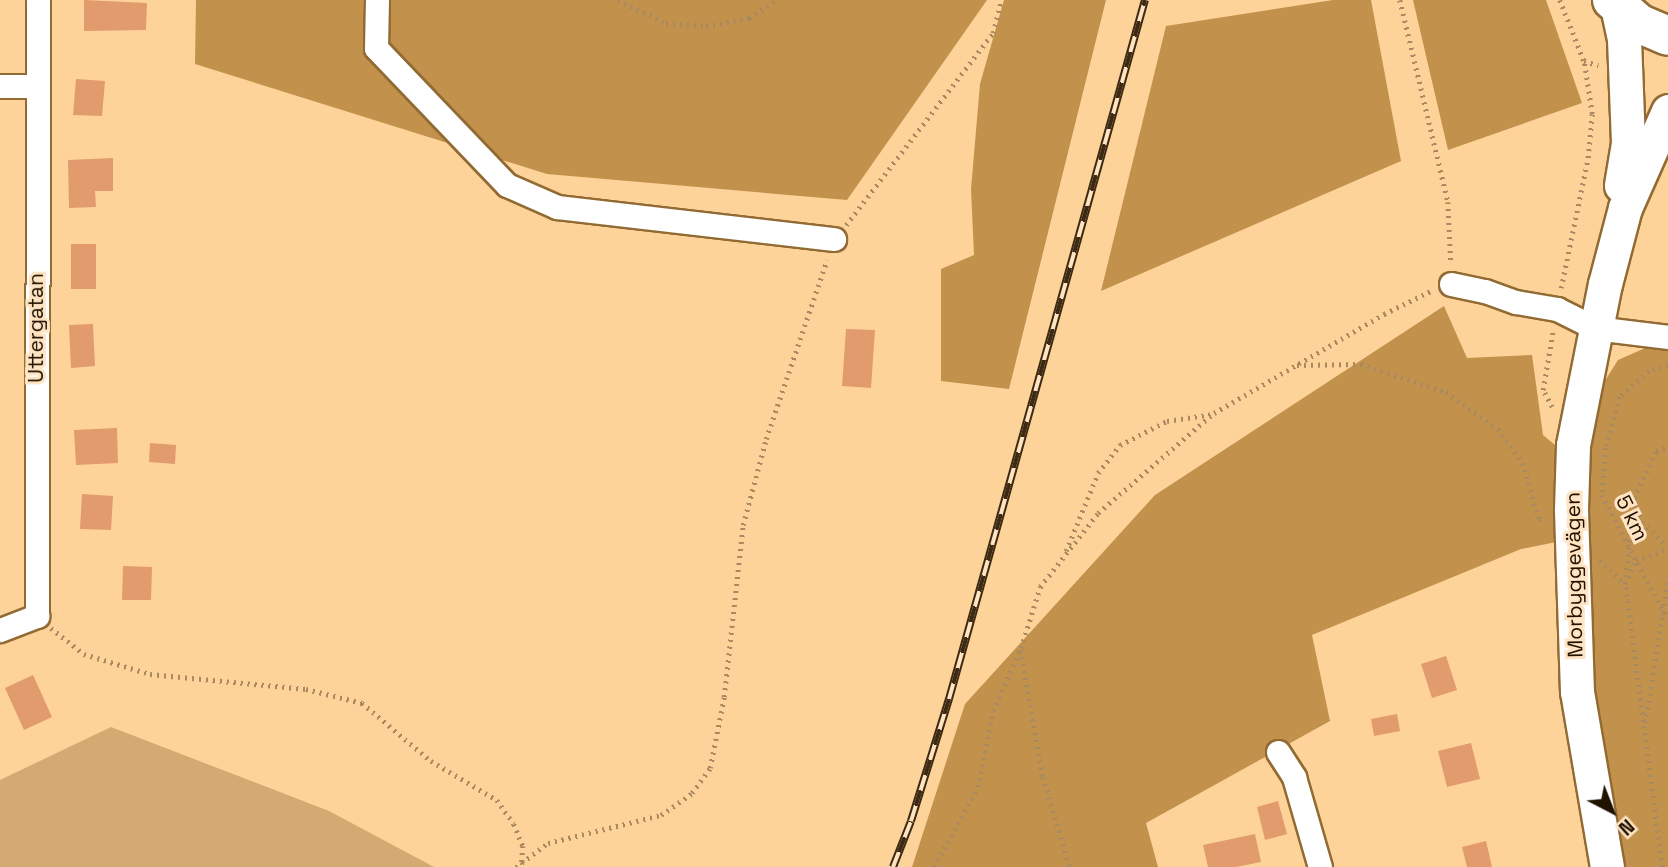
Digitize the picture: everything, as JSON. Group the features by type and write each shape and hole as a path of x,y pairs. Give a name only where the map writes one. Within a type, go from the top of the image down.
{"highway":[{"path":"1615,3 1640,23 1668,36"}],"street":[{"path":"377,0 376,48 507,185 557,206 834,239"},
{"name":"Uttergatan","path":"37,616 38,1"},
{"name":"Morbyggevägen","path":"1605,284 1628,144 1624,39 1615,3"},
{"path":"0,86 38,86"},
{"name":"Morbyggevägen","path":"1607,867 1577,692 1572,539 1573,445 1595,328 1625,208 1668,111"},
{"path":"1451,284 1485,290 1516,302 1557,309 1595,328 1668,337"},
{"path":"0,629 37,616"},
{"path":"1278,752 1294,777 1320,867"}],"path":[{"path":"618,0 666,23 706,26 749,18 776,0"},
{"path":"516,867 524,864 548,843 661,815 692,793 710,768 724,697 743,525 766,439 834,239 993,33 1001,0"},
{"path":"934,867 978,787 993,711 1021,648 1040,587 1098,513 1214,413 1406,303 1451,284 1448,202 1400,0"},
{"path":"1573,445 1543,390 1588,158 1592,114 1584,61"},
{"path":"1296,365 1361,363 1446,392 1498,429 1523,463 1539,519 1572,539 1625,584"},
{"name":"5 km","path":"1666,618 1602,495 1606,449 1620,397 1649,371 1668,365"},
{"path":"1063,558 1098,473 1119,445 1167,421 1214,413"},
{"path":"1662,867 1625,584 1634,498 1656,451 1668,447"},
{"path":"1625,584 1636,561 1668,547 1642,522 1634,498"},
{"path":"1644,728 1666,618 1668,578"},
{"path":"37,616 84,654 116,666 150,674 306,689 362,704 431,761 497,800 523,846 524,864"},
{"path":"1021,648 1043,777 1070,867"}],"shaded area":[{"path":"196,0 987,0 847,200 547,174 195,64"},
{"path":"1004,0 1106,0 1009,389 941,381 941,269 974,255 971,189 980,84"},
{"path":"1333,0 1371,0 1401,161 1101,291 1166,26"},
{"path":"1413,0 1546,0 1582,103 1448,150"},
{"path":"1444,306 1467,358 1532,355 1543,435 1566,454 1581,419 1618,360 1652,345 1668,346 1668,867 1607,867 1571,539 1521,549 1312,635 1330,721 1146,823 1158,867 912,867 965,704 1155,495"},
{"path":"111,727 329,811 434,867 0,867 0,780"}],"building":[{"path":"84,0 147,3 146,30 84,31"},
{"path":"76,79 105,81 102,116 73,115"},
{"path":"113,158 113,191 95,191 96,207 69,208 68,160"},
{"path":"71,244 96,244 96,289 71,289"},
{"path":"93,324 95,366 71,368 69,325"},
{"path":"846,329 875,330 871,388 842,386"},
{"path":"117,428 118,463 76,465 74,430"},
{"path":"150,443 176,445 175,464 149,462"},
{"path":"82,494 113,496 111,530 80,529"},
{"path":"123,566 152,567 151,600 122,600"},
{"path":"1446,656 1457,690 1432,698 1421,664"},
{"path":"33,675 52,717 24,730 5,688"},
{"path":"1397,714 1400,731 1374,736 1371,719"},
{"path":"1471,743 1480,779 1447,787 1438,751"},
{"path":"1278,801 1287,834 1265,840 1257,807"},
{"path":"1255,834 1261,862 1236,867 1208,867 1203,845"},
{"path":"1486,841 1492,867 1467,867 1462,847"}],"railway":[{"path":"893,867 911,821 949,699 1145,0"}]}
